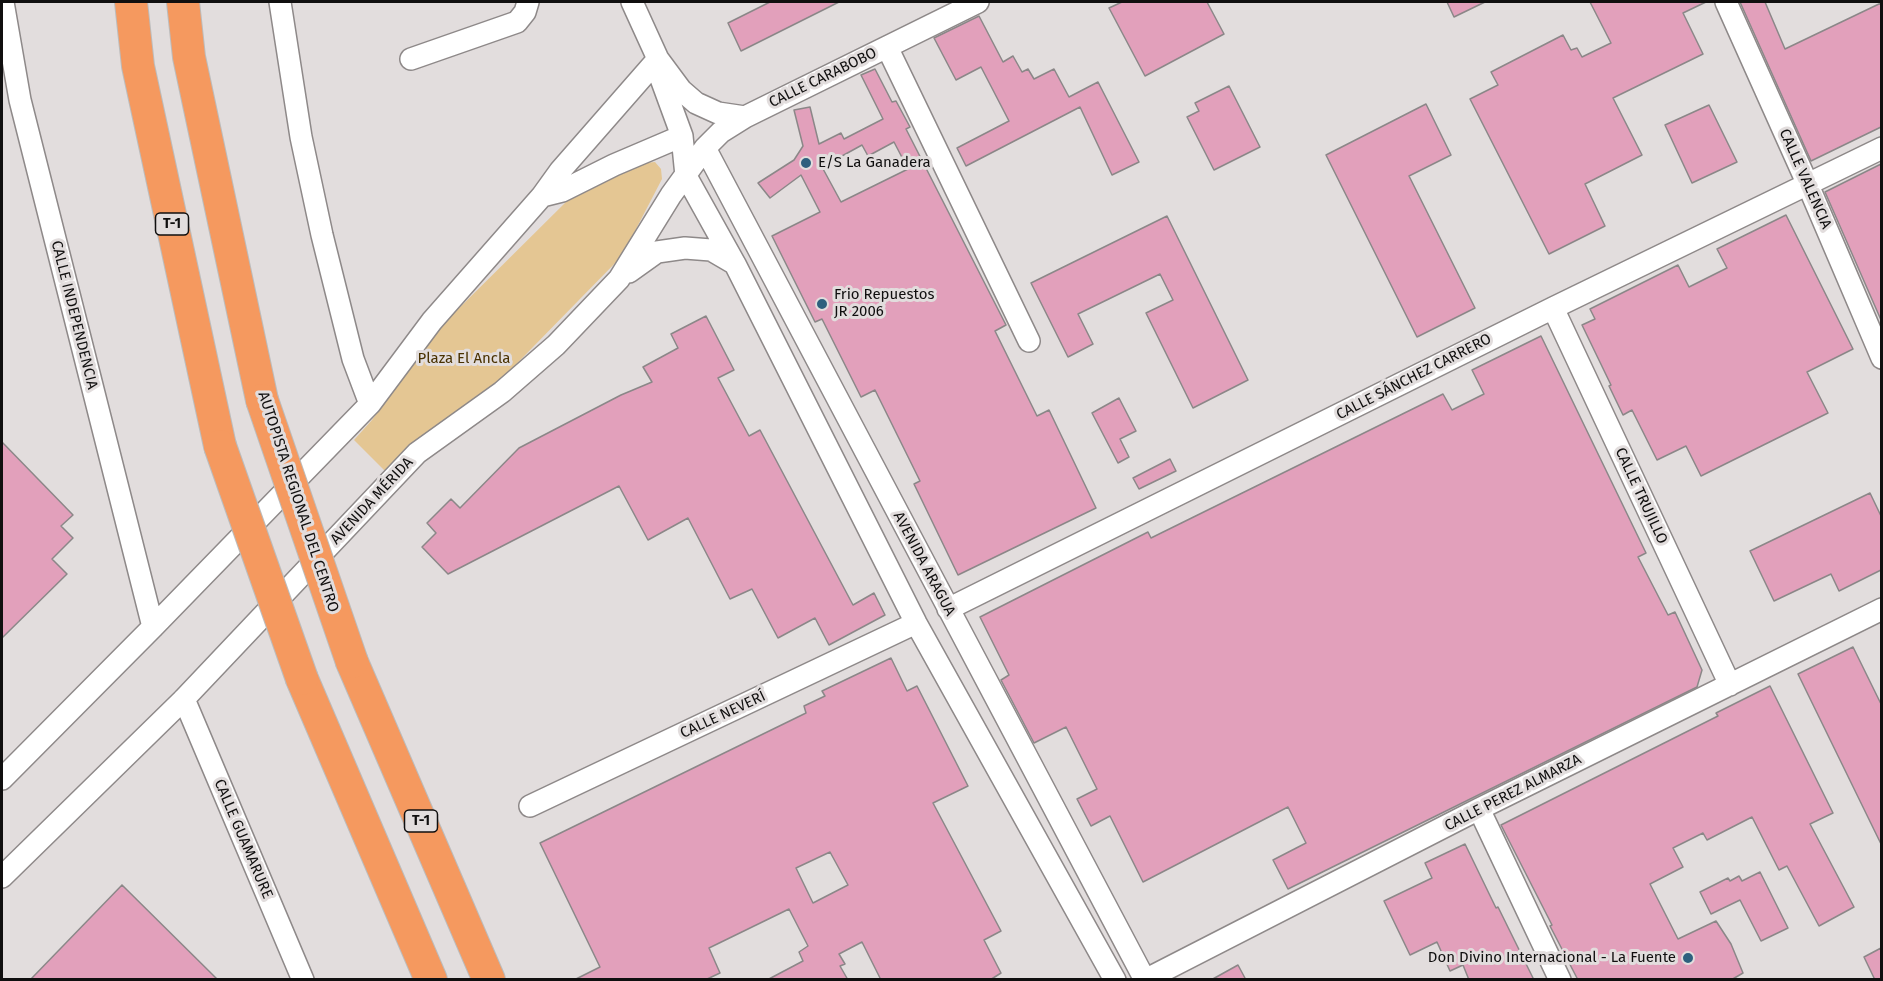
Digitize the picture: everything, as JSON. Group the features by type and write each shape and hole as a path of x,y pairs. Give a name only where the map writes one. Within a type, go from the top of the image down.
{"highway":[{"name":"T-1","path":"131,2 138,66 220,446 302,680 431,980"},
{"name":"AUTOPISTA REGIONAL DEL CENTRO","path":"183,2 189,57 262,400 352,663 489,980"}],"street":[{"name":"CALLE INDEPENDENCIA","path":"3,2 20,100 153,627"},
{"path":"280,2 301,137 322,235 353,359 370,404"},
{"path":"411,59 517,22 525,12 528,2"},
{"path":"632,2 658,60 681,90 696,103 718,113 745,117"},
{"name":"CALLE CARABOBO","path":"686,176 705,148 721,132 745,117 978,2"},
{"name":"CALLE VALENCIA","path":"1726,2 1808,184 1881,358"},
{"path":"887,47 1029,341"},
{"path":"2,779 370,404 432,321 658,60"},
{"path":"658,60 660,76 682,136 686,176 735,264 916,623 1114,980"},
{"path":"542,196 562,191 614,165 682,136"},
{"path":"682,136 705,148"},
{"name":"AVENIDA ARAGUA","path":"705,148 1145,980"},
{"name":"CALLE SÁNCHEZ CARRERO","path":"948,609 1553,308 1881,148"},
{"name":"AVENIDA MÉRIDA","path":"2,877 184,699 417,453 502,392 556,345 619,279 671,195 686,176"},
{"path":"619,279 657,252 686,248 711,250 735,264"},
{"name":"CALLE TRUJILLO","path":"1553,308 1730,685"},
{"name":"CALLE PEREZ ALMARZA","path":"1145,980 1479,809 1881,609"},
{"name":"CALLE NEVERÍ","path":"530,806 916,623"},
{"name":"CALLE GUAMARURE","path":"184,699 303,980"},
{"path":"1479,809 1560,980"}],"green space":[{"name":"Plaza El Ancla","path":"655,162 661,169 662,179 622,256 489,392 404,451 385,471 354,440 372,420 433,334 572,196 645,163"}],"building":[{"path":"770,2 839,2 741,51 728,23"},
{"path":"1122,2 1207,2 1224,34 1145,76 1109,8"},
{"path":"1447,2 1485,2 1454,17"},
{"path":"1590,2 1706,2 1683,13 1703,54 1613,98 1642,155 1585,184 1605,226 1549,254 1470,99 1498,85 1491,72 1563,35 1571,50 1577,48 1582,57 1611,43"},
{"path":"1740,2 1765,2 1785,49 1881,3 1881,127 1811,161"},
{"path":"979,16 1003,62 1013,56 1022,72 1028,69 1034,79 1054,69 1069,97 1098,82 1139,162 1112,175 1080,107 966,166 957,148 1009,121 981,67 956,80 934,38"},
{"path":"875,69 892,102 896,101 910,127 906,129 1006,325 995,331 1037,416 1049,410 1096,508 958,575 914,484 920,481 875,390 861,397 822,319 815,322 772,236 820,212 801,175 770,198 758,183 794,160 803,146 794,110 810,107 819,144 841,133 844,139 883,119 861,75","holes":["894,142 908,169 841,202 822,167 862,145 868,156"]},
{"path":"1229,86 1260,147 1214,170 1187,117 1199,111 1195,103"},
{"path":"1426,104 1451,155 1409,176 1475,308 1417,337 1326,155"},
{"path":"1709,105 1737,162 1692,183 1665,125"},
{"path":"1881,164 1881,320 1825,192"},
{"path":"1786,215 1853,349 1807,372 1828,413 1701,476 1686,446 1657,460 1632,410 1623,415 1609,386 1611,385 1582,325 1595,319 1590,309 1678,265 1689,287 1727,268 1717,249"},
{"path":"1167,216 1248,380 1193,408 1146,313 1173,300 1160,274 1078,314 1093,344 1068,357 1031,283"},
{"path":"706,316 734,370 718,378 749,436 760,430 853,605 874,593 885,615 829,645 815,618 778,638 752,589 730,599 688,518 648,540 619,486 448,574 422,547 436,533 427,523 451,499 460,508 519,448 621,395 652,382 643,367 678,348 671,334"},
{"path":"1541,336 1646,553 1638,557 1668,615 1675,612 1702,670 1697,687 1288,889 1273,860 1306,843 1288,807 1143,882 1110,816 1091,826 1077,799 1097,789 1066,727 1034,743 1001,680 1009,675 980,617 1148,532 1151,538 1443,394 1452,410 1484,394 1472,370"},
{"path":"1119,398 1136,431 1120,439 1129,457 1118,463 1092,413"},
{"path":"2,442 73,515 61,526 73,538 52,559 67,574 2,638"},
{"path":"1170,459 1176,471 1139,489 1133,478"},
{"path":"1870,493 1881,516 1881,570 1839,591 1831,574 1774,601 1750,551"},
{"path":"1853,647 1881,704 1881,844 1798,674"},
{"path":"891,658 907,691 917,686 968,786 933,803 1001,931 984,940 1001,973 990,980 881,980 862,942 839,954 845,964 840,966 848,980 767,980 803,961 799,952 808,946 789,909 709,948 720,973 705,980 574,980 600,967 540,843 806,713 804,706 825,696 822,691","holes":["830,852 848,885 813,903 796,868"]},
{"path":"1770,686 1833,813 1810,824 1854,907 1819,926 1787,866 1779,870 1752,817 1707,840 1703,833 1673,848 1683,867 1650,884 1678,939 1716,921 1731,944 1743,973 1731,980 1578,980 1501,825 1718,716 1716,713"},
{"path":"1465,844 1534,980 1469,980 1463,965 1450,971 1437,942 1410,955 1384,901 1432,878 1425,863"},
{"path":"1760,872 1788,928 1761,941 1740,900 1711,914 1700,892 1728,878 1730,881 1739,876 1742,881"},
{"path":"122,885 218,980 30,980"},
{"path":"1881,948 1881,980 1875,980 1864,957"},
{"path":"1238,965 1246,980 1211,980"}],"place":[{"name":"E/S La Ganadera","path":"806,163"},
{"name":"Frio Repuestos JR 2006","path":"822,304"},
{"name":"Don Divino Internacional - La Fuente","path":"1688,958"}]}
